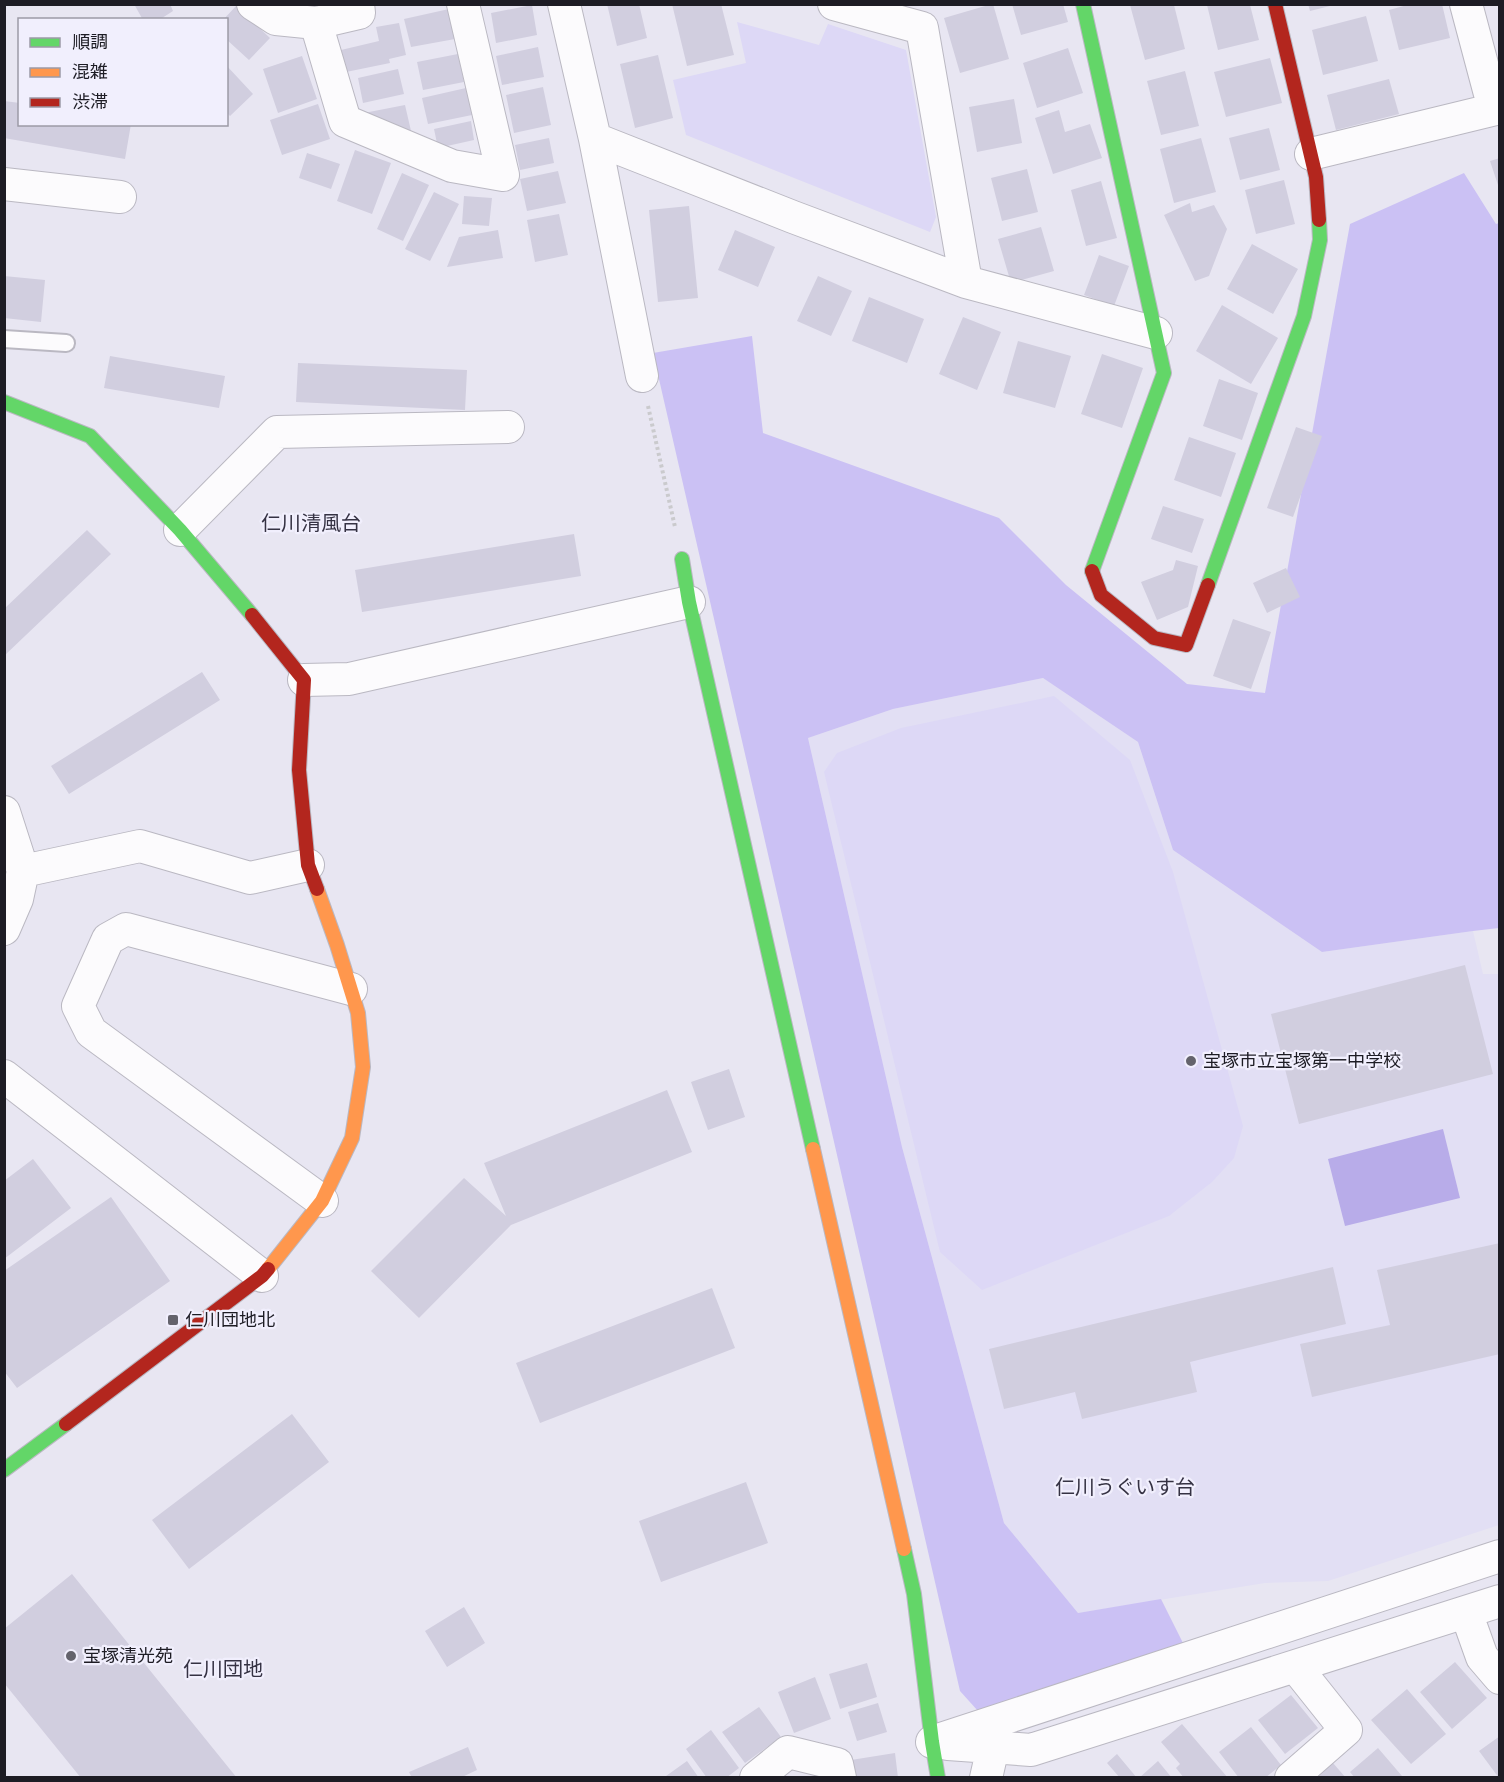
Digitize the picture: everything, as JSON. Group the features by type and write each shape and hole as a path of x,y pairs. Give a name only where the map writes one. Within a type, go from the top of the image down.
{"street":[{"path":"253,4 276,19 316,23 359,13 358,4"},
{"path":"316,23 345,121 452,166 503,175 463,4"},
{"path":"564,4 595,139 642,376"},
{"path":"834,4 922,28 966,282"},
{"path":"1083,4 1164,373 1092,572 1101,595 1154,638 1186,645 1304,316 1320,240 1316,177 1275,4"},
{"path":"1311,154 1497,109 1466,4"},
{"path":"595,139 966,282 1156,333"},
{"path":"4,184 120,197"},
{"path":"4,1470 262,1276 322,1201 352,1138 363,1067 358,1014 337,945 308,865 299,770 304,680 180,530 90,436 7,407"},
{"path":"180,530 277,432 508,427"},
{"path":"682,559 688,602 914,1594 932,1742 939,1778"},
{"path":"304,680 349,679 688,602"},
{"path":"4,812 23,870 17,899 4,929"},
{"path":"23,870 140,846 250,878 308,865"},
{"path":"322,1201 91,1032 78,1006 108,939 126,929 351,989"},
{"path":"4,1076 262,1276"},
{"path":"932,1742 1500,1556"},
{"path":"932,1742 1031,1750 1500,1601"},
{"path":"1466,1612 1482,1657 1500,1678"},
{"path":"1291,1778 1346,1730 1295,1666"},
{"path":"986,1778 993,1747"},
{"path":"756,1778 788,1752 837,1764 840,1778"}],"lane":[{"path":"4,339 66,343"}],"path":[{"path":"642,376 682,559"}],"shaded area":[{"path":"737,22 819,45 828,24 906,50 936,217 930,232 686,135 673,80 746,63"},
{"path":"1464,173 1496,224 1499,223 1499,928 1322,952 1173,850 1138,742 1043,678 893,709 808,738 902,1147 1004,1523 1078,1613 1161,1599 1184,1645 978,1711 960,1691 653,353 752,336 763,433 999,518 1066,585 1187,684 1265,693 1350,224"},
{"name":"宝塚市立宝塚第一中学校","path":"1043,678 1138,742 1173,850 1322,952 1473,931 1483,974 1500,974 1499,1525 1328,1581 1265,1583 1078,1613 1004,1523 902,1147 808,738 893,709"},
{"path":"1054,696 1130,760 1173,872 1243,1126 1234,1158 1212,1182 1169,1216 982,1290 940,1252 824,772 837,753 901,728"},
{"path":"1443,1129 1460,1198 1345,1226 1328,1159"}],"building":[{"path":"134,4 170,4 173,11 162,18 142,18"},
{"path":"607,4 639,4 647,38 617,46"},
{"path":"672,4 721,4 734,55 687,66"},
{"path":"993,4 1009,59 960,73 944,18"},
{"path":"1012,4 1063,4 1068,22 1021,35"},
{"path":"1308,4 1334,4 1334,5 1310,11"},
{"path":"1411,4 1442,4 1450,38 1399,50 1389,10"},
{"path":"532,5 537,35 496,43 491,13"},
{"path":"1130,5 1174,5 1185,49 1145,60"},
{"path":"1207,5 1250,5 1259,40 1218,50"},
{"path":"236,6 270,38 249,60 228,41 228,18 225,18"},
{"path":"449,9 455,39 411,47 404,19"},
{"path":"1366,16 1378,61 1323,75 1312,30"},
{"path":"399,23 406,55 389,59 390,63 346,72 341,50 379,41 376,27"},
{"path":"538,47 544,77 502,85 496,56"},
{"path":"1068,48 1083,93 1037,108 1023,63"},
{"path":"458,54 464,82 423,90 417,62"},
{"path":"658,55 673,118 635,128 620,64"},
{"path":"302,56 317,99 278,113 263,69"},
{"path":"1270,58 1282,103 1226,117 1214,72"},
{"path":"228,67 253,94 230,116 228,114"},
{"path":"398,69 404,94 363,103 358,78"},
{"path":"1185,71 1199,126 1161,135 1147,81"},
{"path":"1389,79 1399,114 1336,130 1327,95"},
{"path":"543,87 551,125 514,133 506,95"},
{"path":"466,88 472,115 428,124 422,98"},
{"path":"1014,99 1022,143 977,152 969,107"},
{"path":"4,101 18,103 18,126 131,126 125,159 4,138"},
{"path":"318,104 330,139 282,155 270,120"},
{"path":"405,105 411,131 407,133 364,113"},
{"path":"1059,110 1065,132 1090,124 1102,158 1053,174 1035,118"},
{"path":"471,121 474,140 438,148 434,129"},
{"path":"1269,128 1280,170 1240,180 1229,138"},
{"path":"549,138 554,163 520,170 515,145"},
{"path":"1201,138 1216,192 1174,203 1160,149"},
{"path":"355,150 391,163 372,214 337,201"},
{"path":"307,153 340,164 331,189 299,178"},
{"path":"1500,158 1500,188 1499,188 1490,161"},
{"path":"1027,169 1038,212 1002,221 991,178"},
{"path":"558,171 566,203 527,211 520,179"},
{"path":"402,173 429,185 403,241 377,229"},
{"path":"1284,180 1295,224 1256,234 1245,190"},
{"path":"1101,181 1117,238 1086,246 1071,190"},
{"path":"434,192 459,204 430,261 405,249"},
{"path":"464,196 492,198 489,226 462,224"},
{"path":"1190,203 1192,212 1214,205 1227,229 1209,276 1195,281 1164,215"},
{"path":"689,206 698,298 658,302 649,210"},
{"path":"559,214 568,255 535,262 527,220"},
{"path":"1041,227 1054,271 1011,283 998,239"},
{"path":"498,230 503,258 447,267 459,237"},
{"path":"735,230 775,247 758,287 718,270"},
{"path":"1252,244 1298,269 1273,314 1227,289"},
{"path":"1099,255 1129,266 1114,306 1084,295"},
{"path":"4,276 45,280 41,322 4,318"},
{"path":"818,276 852,291 831,336 797,321"},
{"path":"869,297 924,319 907,363 852,341"},
{"path":"1222,305 1278,338 1251,384 1196,351"},
{"path":"963,317 1001,332 977,390 939,374"},
{"path":"1018,341 1071,356 1055,408 1003,393"},
{"path":"1102,354 1143,368 1122,428 1081,414"},
{"path":"110,356 225,376 219,408 104,388"},
{"path":"298,363 467,370 465,410 296,402"},
{"path":"1219,379 1258,393 1242,440 1203,426"},
{"path":"1296,427 1322,436 1293,517 1267,508"},
{"path":"1189,437 1236,453 1221,497 1174,480"},
{"path":"1163,506 1204,519 1192,553 1151,539"},
{"path":"87,530 111,554 4,656 4,609"},
{"path":"574,534 581,576 362,612 355,570"},
{"path":"1176,560 1198,566 1188,607 1157,620 1141,582 1173,570"},
{"path":"1286,568 1300,597 1267,613 1253,583"},
{"path":"1233,619 1271,632 1251,689 1213,676"},
{"path":"202,672 220,700 69,794 51,766"},
{"path":"1465,965 1493,1074 1299,1124 1271,1014"},
{"path":"729,1069 745,1117 708,1130 691,1082"},
{"path":"667,1090 692,1152 511,1225 419,1318 371,1271 464,1178 506,1216 484,1163"},
{"path":"33,1159 71,1208 4,1259 4,1181"},
{"path":"111,1197 170,1281 17,1388 4,1371 4,1271"},
{"path":"1500,1243 1500,1354 1312,1397 1300,1344 1390,1325 1377,1270"},
{"path":"1333,1267 1346,1324 1190,1362 1197,1392 1082,1419 1075,1392 1004,1409 989,1349"},
{"path":"712,1288 735,1348 540,1423 516,1363"},
{"path":"292,1414 329,1462 189,1569 152,1520"},
{"path":"746,1482 768,1543 661,1582 639,1521"},
{"name":"宝塚清光苑","path":"72,1574 237,1778 81,1778 4,1683 4,1629"},
{"path":"464,1607 485,1643 447,1667 425,1631"},
{"path":"1455,1662 1487,1698 1452,1729 1420,1692"},
{"path":"867,1663 877,1697 840,1709 829,1674"},
{"path":"815,1677 831,1719 794,1733 778,1692"},
{"path":"1407,1689 1446,1734 1411,1764 1371,1720"},
{"path":"1291,1695 1318,1728 1285,1754 1258,1720"},
{"path":"878,1703 887,1732 857,1741 848,1712"},
{"path":"759,1707 781,1737 745,1763 722,1732"},
{"path":"1182,1724 1228,1778 1184,1778 1176,1768 1180,1764 1161,1742"},
{"path":"1251,1727 1281,1765 1265,1778 1239,1778 1219,1752"},
{"path":"711,1730 739,1768 726,1778 707,1778 686,1749"},
{"path":"1500,1736 1500,1778 1499,1778 1479,1751"},
{"path":"468,1747 477,1770 460,1778 412,1778 409,1772"},
{"path":"1378,1748 1402,1776 1400,1778 1355,1778 1350,1772"},
{"path":"895,1753 898,1778 854,1778 851,1760"},
{"path":"1117,1754 1137,1778 1120,1778 1107,1763"},
{"path":"687,1761 699,1778 667,1778 666,1776"},
{"path":"1158,1761 1172,1778 1139,1778"},
{"path":"1333,1763 1346,1778 1317,1778"}],"traffic: fast":[{"path":"1083,4 1164,373 1092,571"},
{"path":"1208,585 1304,316 1320,240 1319,220"},
{"path":"4,402 90,436 180,530 252,615"},
{"path":"682,559 689,602 813,1149"},
{"path":"4,1470 66,1424"},
{"path":"904,1549 914,1594 938,1778"}],"traffic: slow":[{"path":"268,1269 322,1201 352,1138 363,1067 358,1013 317,889"},
{"path":"813,1149 904,1549"}],"traffic: jam":[{"path":"1275,4 1316,177 1319,220"},
{"path":"1092,571 1101,595 1154,638 1186,645 1208,585"},
{"path":"252,615 304,680 299,770 308,865 317,889"},
{"path":"66,1424 262,1276 268,1269"}],"place":[{"name":"宝塚市立宝塚第一中学校","path":"1191,1061"},
{"name":"仁川団地北","path":"173,1320"},
{"name":"宝塚清光苑","path":"71,1656"}],"district":[{"name":"仁川清風台","path":"311,523"},
{"name":"仁川うぐいす台","path":"1125,1487"},
{"name":"仁川団地","path":"223,1669"}]}
